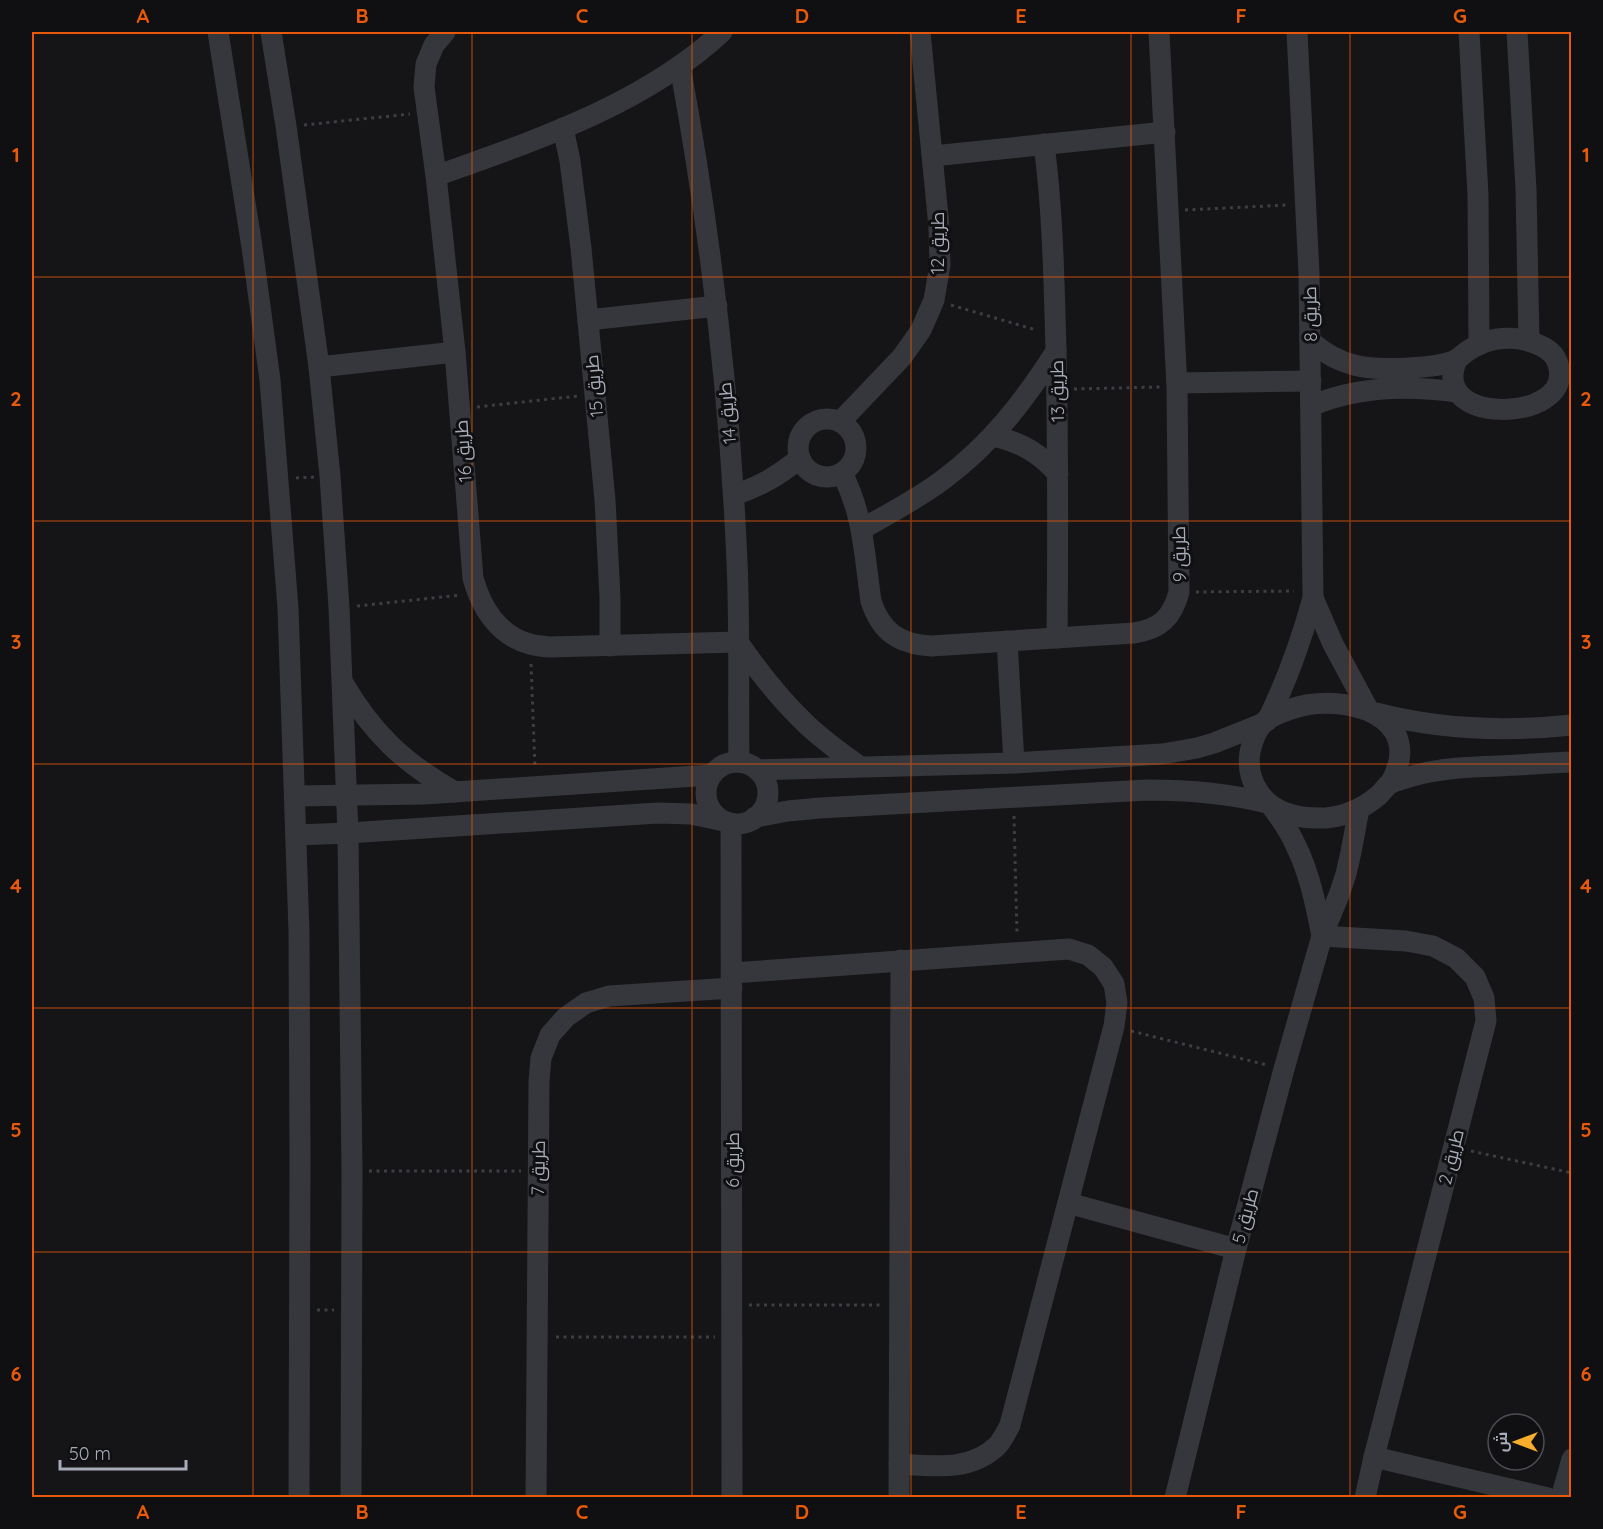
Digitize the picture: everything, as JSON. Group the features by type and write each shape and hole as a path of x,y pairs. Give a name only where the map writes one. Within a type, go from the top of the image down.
{"street":[{"path":"218,32 269,369 288,608 299,932 299,1497"},
{"path":"271,32 319,368 330,476 339,607 348,833 352,1171 351,1497"},
{"name":"طريق 16","path":"445,32 434,45 426,64 424,87 455,352 473,570 477,594 486,611 499,627 515,638 530,644 549,647 738,642"},
{"path":"436,176 563,128 607,108 680,66 723,32"},
{"name":"طريق 12","path":"840,422 902,357 921,330 934,300 940,265 939,227 920,32"},
{"name":"طريق 9","path":"842,473 854,500 862,529 871,601 875,614 882,626 904,642 924,645 1147,631 1159,625 1169,616 1176,605 1179,592 1177,385 1159,32"},
{"name":"طريق 8","path":"1265,722 1289,673 1312,594 1310,341 1297,32"},
{"path":"1469,32 1478,195 1479,344"},
{"path":"1517,32 1527,200 1530,341"},
{"name":"طريق 14","path":"680,66 717,306 729,424 737,566 738,642 748,766"},
{"name":"طريق 15","path":"563,128 576,205 595,394 609,549 610,646"},
{"path":"933,156 1165,132"},
{"name":"طريق 13","path":"1044,144 1051,209 1056,343 1058,638"},
{"path":"588,320 717,306"},
{"path":"1572,358 1530,341 1499,339 1471,348 1457,360 1452,376 1457,392 1463,398 1474,404 1500,410 1526,406 1572,386"},
{"path":"1310,341 1330,356 1365,368 1417,368 1457,360"},
{"path":"862,529 918,497 944,479 993,436 1037,381 1056,343"},
{"path":"1549,350 1559,364 1560,373 1556,389 1550,395"},
{"path":"319,368 455,352"},
{"path":"1177,385 1311,381"},
{"path":"1311,406 1344,394 1368,389 1424,389 1457,392"},
{"path":"820,419 840,422 852,434 856,451 854,459 842,473 822,477 805,467 798,448 800,438 804,430 820,419"},
{"path":"993,436 1016,442 1036,452 1058,474"},
{"path":"734,495 769,481 800,458"},
{"name":"طريق 8","path":"1312,594 1333,644 1372,712"},
{"path":"1007,641 1014,763"},
{"path":"738,642 780,698 804,723 859,766"},
{"path":"341,679 366,717 389,745 432,779 455,792"},
{"path":"728,822 717,817 708,805 706,790 711,775 723,765 859,766 1014,763 1162,754 1214,743 1265,722 1282,712 1317,703 1353,705 1372,712 1428,724 1461,728 1515,729 1572,725"},
{"path":"756,817 804,809 1171,790 1219,793 1270,805 1300,817 1330,817 1359,809 1370,802 1390,784 1397,771 1400,758 1399,744 1394,732 1386,721 1372,712"},
{"path":"1265,722 1252,744 1249,759 1251,775 1257,790 1270,805"},
{"path":"1390,784 1432,771 1572,762"},
{"path":"296,835 658,813 691,814 740,824 756,817 767,798 766,783 748,766"},
{"path":"295,796 424,794 711,775"},
{"name":"طريق 5","path":"1270,805 1296,846 1305,867 1322,936"},
{"name":"طريق 5","path":"1175,1497 1236,1249 1284,1069 1322,936 1340,895 1359,809"},
{"name":"طريق 6","path":"728,822 732,981 732,1497"},
{"name":"طريق 2","path":"1322,936 1406,941 1433,946 1456,958 1475,977 1485,998 1486,1021 1365,1497"},
{"name":"طريق 7","path":"536,1497 539,1081 541,1058 550,1035 566,1017 586,1003 609,996 901,960 1069,949 1088,955 1103,967 1114,984 1118,1004 1010,1425 1000,1443 983,1457 963,1465 899,1464"},
{"path":"899,1497 901,960"},
{"path":"1068,1203 1236,1249"},
{"path":"1374,1457 1548,1497"},
{"path":"1561,1497 1572,1460"}],"path":[{"path":"286,126 427,112"},
{"path":"1169,210 1306,204"},
{"path":"934,300 1056,343"},
{"path":"1057,389 1177,385"},
{"path":"460,409 595,394"},
{"path":"279,479 330,476"},
{"path":"1179,592 1312,594"},
{"path":"339,607 477,594"},
{"path":"530,644 536,788"},
{"path":"1014,797 1017,952"},
{"path":"1114,1026 1284,1069"},
{"path":"1454,1147 1572,1173"},
{"path":"352,1171 538,1172"},
{"path":"732,1305 900,1305"},
{"path":"300,1310 351,1310"},
{"path":"537,1337 732,1337"}]}
